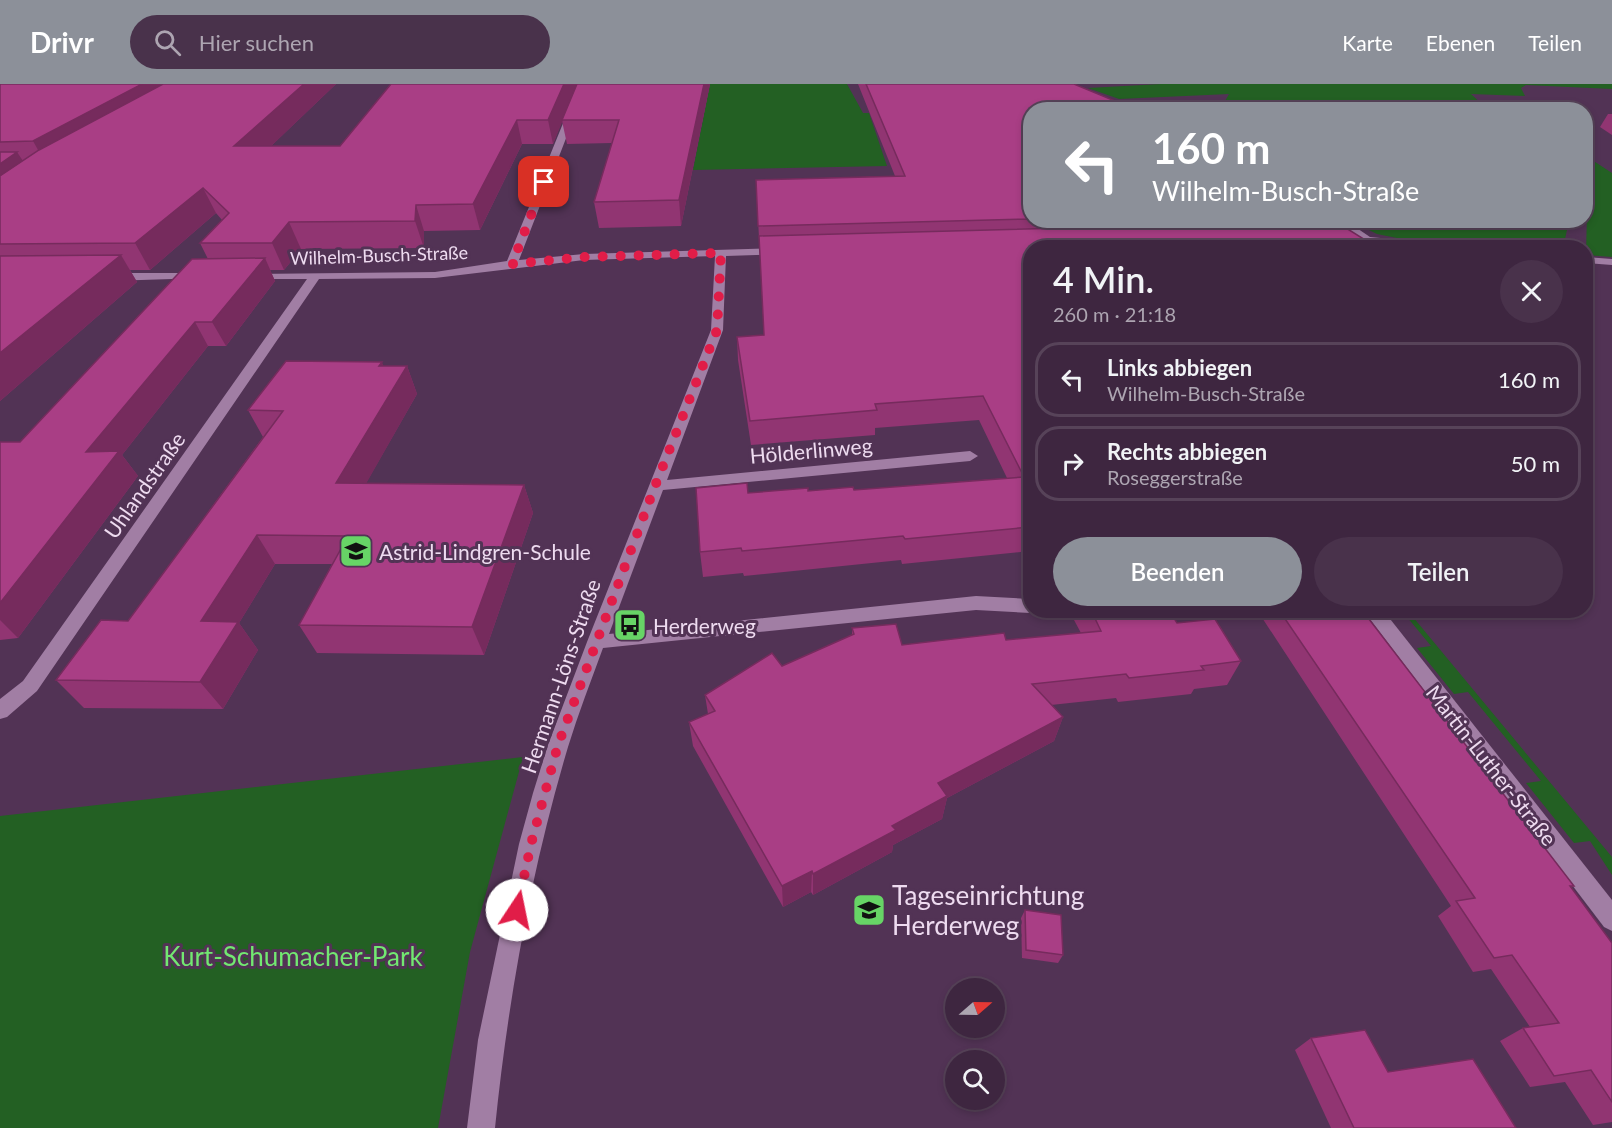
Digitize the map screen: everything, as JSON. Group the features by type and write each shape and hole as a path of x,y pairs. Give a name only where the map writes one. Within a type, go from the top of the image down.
{"street":[{"path":"512,264 582,84"},
{"path":"1350,228 1369,239"},
{"path":"1329,237 1379,240"},
{"name":"Wilhelm-Busch-Straße","path":"234,276 435,275 584,257 790,251"},
{"name":"Hermann-Löns-Straße","path":"482,1128 491,1040 531,844 558,745 655,486 717,330 721,253"},
{"path":"1593,261 1612,262"},
{"path":"93,277 210,276"},
{"name":"Uhlandstraße","path":"0,711 30,686 315,276"},
{"name":"Hölderlinweg","path":"655,486 970,456"},
{"path":"596,642 976,603 1023,606"},
{"name":"Martin-Luther-Straße","path":"1378,618 1612,919"}],"green space":[{"path":"710,84 847,84 863,113 869,113 887,166 693,170"},
{"path":"1161,84 1612,84 1612,89 1526,85 1521,88 1525,96 1471,94 1480,102 1224,102 1229,94 1119,99 1088,88"},
{"path":"1593,161 1612,173 1612,257 1593,256 1593,240 1586,240 1587,228 1593,228"},
{"path":"1365,228 1567,228 1565,240 1420,240 1377,234"},
{"path":"1408,618 1414,618 1612,857 1612,875 1590,841 1574,843 1526,783 1541,781 1468,692 1454,694 1417,648 1431,646"},
{"name":"Kurt-Schumacher-Park","path":"523,757 470,952 438,1128 0,1128 0,816"}],"building":[{"path":"0,84 142,84 33,141 0,142"},
{"path":"163,84 304,84 234,146 340,146 391,84 564,84 548,120 517,120 473,204 416,205 415,221 289,222 272,243 200,243 229,213 203,188 135,243 0,244 0,176 39,150"},
{"path":"577,84 704,84 679,200 594,202 619,120 562,120"},
{"path":"866,84 1074,84 1117,102 1023,102 1023,219 758,226 756,180 905,176"},
{"path":"0,152 17,152 0,164"},
{"path":"1066,228 1346,228 1365,240 1023,240 1023,475 983,396 875,404 877,410 750,421 737,337 764,335 759,236"},
{"path":"121,255 0,353 0,256"},
{"path":"265,258 212,322 195,322 86,452 119,451 0,603 0,442 20,442 192,259"},
{"path":"286,361 382,362 379,366 407,366 336,483 524,485 472,627 299,625 348,536 257,535 201,621 238,622 200,682 56,680 101,620 128,621 283,411 248,410"},
{"path":"1023,477 1023,528 905,539 903,536 742,551 741,548 700,552 696,488 747,483 748,493 808,488 808,491 853,487 854,490"},
{"path":"1095,618 1174,618 1177,623 1215,619 1241,661 1201,666 1204,670 1129,678 1126,674 1032,684 1063,717 938,783 947,796 892,826 896,830 813,874 812,871 782,886 689,722 715,711 705,695 772,653 782,666 854,634 852,628 896,624 902,645 1004,633 1006,640 1101,631"},
{"path":"1284,618 1368,618 1574,886 1570,886 1612,943 1612,1102 1591,1070 1554,1076 1523,1028 1559,1023 1512,955 1494,958 1456,901 1475,898"},
{"path":"1025,910 1061,915 1063,955 1026,950"},
{"path":"1365,1030 1388,1072 1473,1059 1516,1128 1354,1128 1311,1038"}],"place":[{"name":"Astrid-Lindgren-Schule","path":"356,551"},
{"name":"Herderweg","path":"630,625"},
{"name":"Tageseinrichtung Herderweg","path":"869,910"}],"route":[{"path":"517,910 531,844 558,745 655,486 717,330 721,253 584,257 512,264 544,182"}]}
